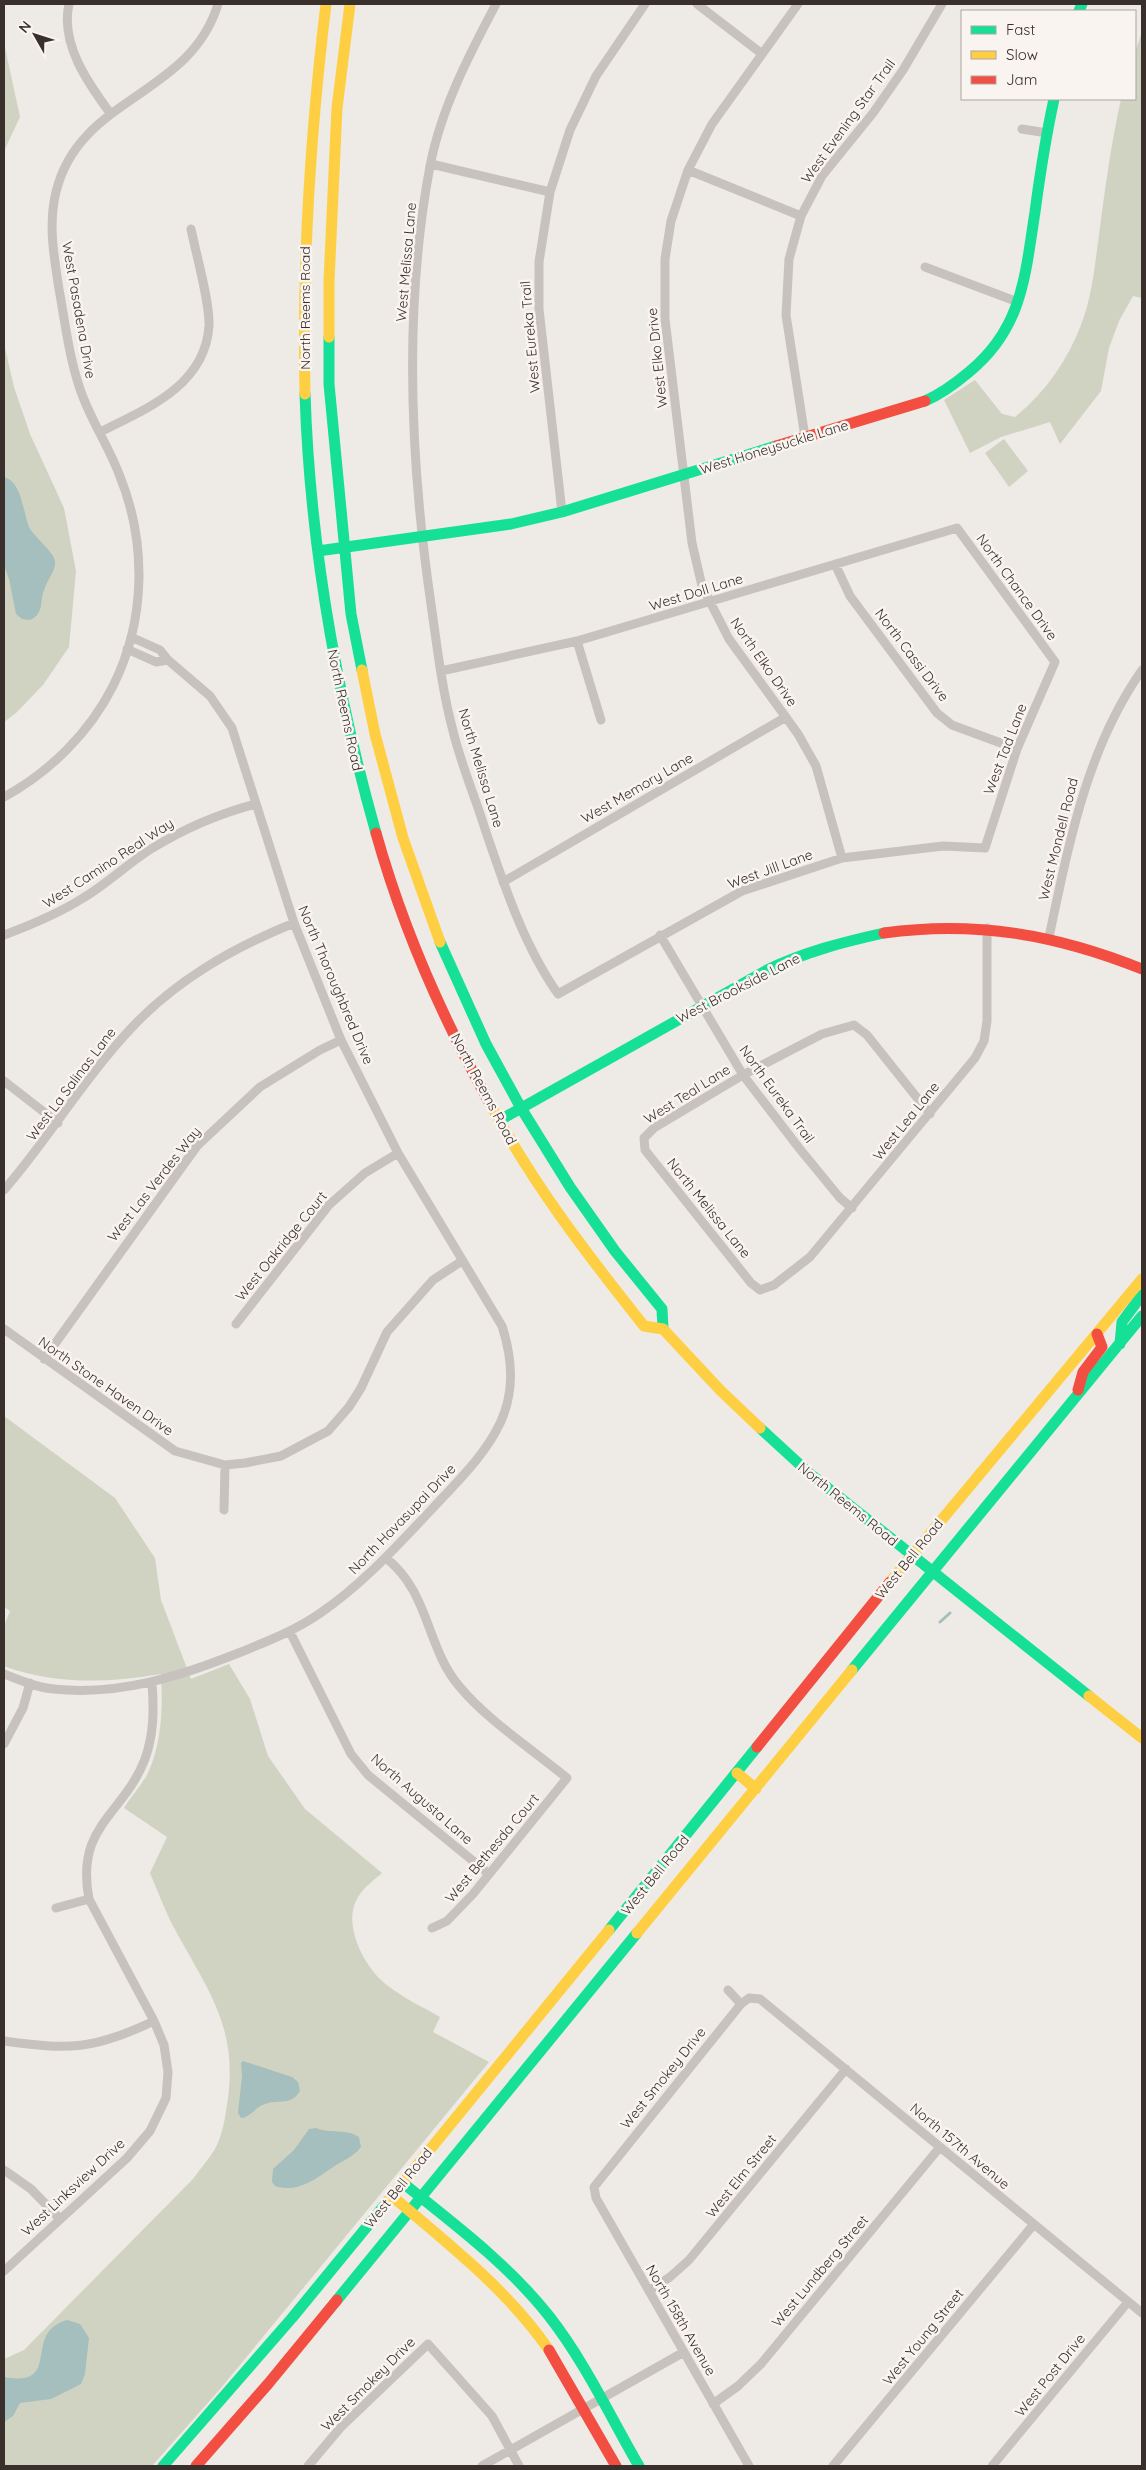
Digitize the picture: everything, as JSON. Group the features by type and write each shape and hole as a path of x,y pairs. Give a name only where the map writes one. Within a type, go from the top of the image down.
{"main road":[{"name":"North Reems Road","path":"326,4 317,62 306,209 303,336 310,482 318,551 338,688 364,799 407,932 448,1021 500,1120 562,1221 644,1326 662,1329 721,1391 776,1444 1142,1738"},
{"name":"North Reems Road","path":"350,4 338,108 328,281 330,384 351,614 375,734 403,838 435,931 486,1044 544,1147 595,1224 662,1309 662,1329"},
{"name":"West Honeysuckle Lane","path":"318,551 511,524 562,512 927,400 940,393 969,374 987,357 1010,323 1026,274 1047,133 1054,100"},
{"name":"West Brookside Lane","path":"500,1120 747,980 800,956 846,941 896,931 987,928 1048,937 1099,952 1142,970"},
{"name":"West Bell Road","path":"163,2466 244,2376 737,1773 912,1555 1142,1279"},
{"path":"1120,1344 1121,1322 1142,1295"},
{"name":"West Bell Road","path":"196,2466 268,2384 1142,1316"},
{"path":"1077,1395 1082,1372 1102,1347 1097,1334"},
{"path":"737,1773 756,1789"},
{"path":"403,2183 493,2256 516,2278 549,2316 572,2348 639,2466"},
{"path":"392,2196 482,2272 518,2311 550,2352 616,2466"}],"street":[{"path":"68,4 69,37 73,52 89,85 110,113"},
{"name":"West Pasadena Drive","path":"4,797 56,761 83,731 105,701 120,673 132,637 140,589 134,519 119,473 83,396 74,366 54,263 52,211 56,190 67,163 87,134 110,113 171,73 192,51 210,26 218,4"},
{"name":"West Melissa Lane","path":"421,536 412,404 419,237 431,164 464,65 496,4"},
{"name":"West Eureka Trail","path":"562,512 539,309 538,262 550,192 570,130 596,76 645,4"},
{"path":"697,4 762,54"},
{"name":"West Elko Drive","path":"684,476 665,319 665,259 671,221 688,170 712,124 798,4"},
{"name":"West Evening Star Trail","path":"805,438 786,315 789,259 801,216 822,176 878,106 930,26 942,4"},
{"path":"1022,129 1047,133"},
{"path":"431,164 550,192"},
{"path":"688,170 801,216"},
{"path":"100,432 148,408 173,392 188,377 204,350 209,326 191,229"},
{"path":"926,267 1018,302"},
{"name":"North Elko Drive","path":"684,476 692,543 702,586 709,603 729,639 798,734 816,766 842,858"},
{"name":"West Doll Lane","path":"441,672 577,641 957,528"},
{"name":"North Chance Drive","path":"957,528 1055,662"},
{"name":"North Melissa Lane","path":"421,536 441,672 453,731 503,882 544,974 558,994"},
{"name":"North Cassi Drive","path":"835,564 850,596 937,713 952,725 1017,749"},
{"name":"North Thoroughbred Drive","path":"132,637 160,650 168,660 197,682 222,711 241,750 255,804 294,923 341,1040 398,1153 502,1326 509,1348 511,1371 508,1405"},
{"path":"577,641 601,720"},
{"name":"North Thoroughbred Drive","path":"128,649 156,662 168,660"},
{"name":"West Tad Lane","path":"985,848 1017,749 1055,662"},
{"name":"West Mondell Road","path":"1048,937 1070,836 1089,774 1117,711 1142,670"},
{"name":"West Memory Lane","path":"503,882 786,717"},
{"name":"West Camino Real Way","path":"4,935 45,920 83,898 150,850 187,829 225,812 255,804"},
{"name":"West Jill Lane","path":"558,994 660,935 742,891 842,858 943,846 985,848"},
{"name":"West La Salinas Lane","path":"4,1190 31,1159 101,1063 125,1035 170,992 227,953 253,939 294,923"},
{"name":"West Lea Lane","path":"760,1290 774,1285 810,1258 975,1058 984,1041 987,1020 987,928"},
{"name":"North Eureka Trail","path":"660,935 743,1075 799,1148 840,1198 852,1208"},
{"name":"West Teal Lane","path":"644,1138 654,1128 743,1075 822,1034 854,1025 867,1035 930,1114"},
{"name":"West Las Verdes Way","path":"44,1359 197,1146 260,1087 312,1054 341,1040"},
{"path":"4,1082 58,1123"},
{"name":"North Melissa Lane","path":"644,1138 645,1150 696,1216 751,1282 760,1290"},
{"name":"West Oakridge Court","path":"236,1324 329,1205 365,1173 398,1153"},
{"name":"North Stone Haven Drive","path":"4,1329 175,1451 225,1465 281,1456 328,1431 349,1407 361,1388 387,1332 432,1280 462,1261"},
{"name":"North Havasupai Drive","path":"4,1674 53,1689 89,1690 123,1688 152,1683 218,1661 290,1632 320,1614 359,1584 386,1558 480,1458 495,1436 508,1405"},
{"path":"224,1510 225,1465"},
{"name":"West Bethesda Court","path":"386,1558 400,1570 412,1586 447,1668 458,1686 480,1707 567,1778 489,1874 447,1921 432,1928"},
{"name":"North Augusta Lane","path":"290,1632 351,1754 368,1775 489,1874"},
{"path":"4,1744 23,1708 30,1683"},
{"name":"West Linksview Drive","path":"4,2271 127,2158 150,2131 166,2098 168,2072 164,2045 154,2021 89,1899 85,1880 87,1860 94,1836 137,1775 148,1748 153,1724 152,1683"},
{"path":"56,1908 89,1899"},
{"path":"728,1990 741,2004"},
{"name":"North 157th Avenue","path":"741,2004 753,1997 760,1999 1142,2313"},
{"name":"West Smokey Drive","path":"594,2187 741,2004"},
{"path":"4,2041 52,2047 78,2047 123,2036 154,2021"},
{"name":"West Elm Street","path":"649,2290 670,2277 689,2260 846,2069"},
{"name":"West Lundberg Street","path":"713,2404 738,2386 760,2364 940,2147"},
{"path":"4,2170 17,2177 31,2189 60,2218"},
{"name":"North 158th Avenue","path":"594,2187 596,2198 749,2466"},
{"name":"West Young Street","path":"833,2466 1034,2224"},
{"name":"West Post Drive","path":"992,2466 1128,2302"},
{"name":"West Smokey Drive","path":"308,2466 341,2427 428,2344 492,2416 510,2449"},
{"path":"482,2466 684,2352"},
{"path":"510,2449 519,2466"}],"green space":[{"path":"1142,31 1142,298 1133,296 1119,321 1109,348 1101,391 1060,444 1050,422 1001,437 970,453 944,400 975,380 1002,414 1015,417 1036,398 1054,376 1069,351 1081,325 1093,280 1108,167 1121,100 1136,100 1136,50"},
{"path":"4,43 20,117 4,151"},
{"path":"4,344 14,387 30,434 64,508 76,571 69,647 43,685 16,713 4,722"},
{"path":"1004,439 1028,471 1009,487 985,453"},
{"path":"4,1416 115,1498 155,1558 161,1600 191,1679 229,1664 250,1699 268,1756 305,1809 382,1873 363,1890 353,1908 354,1932 358,1945 371,1968 393,1990 440,2017 433,2032 489,2062 221,2388 152,2466 4,2466 4,2359 24,2350 193,2179 213,2153 220,2139 230,2077 229,2052 217,2008 171,1922 150,1873 167,1837 124,1808 143,1782 153,1761 159,1737 162,1699 161,1674 121,1679 62,1679 43,1677 4,1666 4,1626 10,1611 4,1607"}],"water":[{"path":"4,477 15,485 21,498 29,527 51,553 55,561 54,568 45,586 39,612 30,620 22,619 16,614 9,579 4,565"},
{"path":"243,2061 292,2077 298,2082 300,2091 293,2099 265,2104 258,2107 248,2116 241,2118 238,2113 242,2076 241,2063"},
{"path":"316,2128 354,2134 359,2137 361,2147 349,2158 308,2183 292,2188 275,2186 272,2182 273,2169 294,2150 309,2129"},
{"path":"67,2320 80,2324 89,2338 85,2374 81,2384 51,2399 20,2403 13,2416 4,2422 4,2377 22,2378 33,2375 41,2358 46,2336 54,2327"}],"waterway":[{"path":"940,1622 950,1613"}],"traffic: fast":[{"path":"1079,10 1082,4"},
{"path":"925,401 954,384 987,355 1001,337 1011,319 1024,279 1043,155 1054,100"},
{"path":"329,337 329,384 351,614 362,670"},
{"path":"305,394 312,506 327,616 348,724 376,833"},
{"path":"318,551 511,524 562,512 776,446"},
{"path":"500,1120 767,970 824,948 884,933"},
{"path":"440,942 486,1044 521,1108 570,1187 615,1251 662,1309 663,1329"},
{"path":"1120,1344 1122,1322 1142,1295"},
{"path":"852,1670 1142,1316"},
{"path":"760,1428 809,1473 1089,1696"},
{"path":"609,1930 757,1747"},
{"path":"337,2300 637,1933"},
{"path":"403,2183 461,2229 498,2262 549,2316 586,2370 639,2466"},
{"path":"163,2466 292,2318 388,2201"}],"traffic: slow":[{"path":"305,394 304,344 308,199 326,4"},
{"path":"329,337 329,281 337,108 350,4"},
{"path":"362,670 375,734 403,838 440,942"},
{"path":"488,1100 541,1189 601,1272 644,1326 663,1329 721,1391 760,1428"},
{"path":"890,1582 1142,1279"},
{"path":"637,1933 852,1670"},
{"path":"1089,1696 1142,1738"},
{"path":"737,1773 756,1789"},
{"path":"388,2201 609,1930"},
{"path":"392,2196 496,2287 515,2307 549,2350"}],"traffic: jam":[{"path":"776,446 925,401"},
{"path":"376,833 410,936 454,1036 488,1100"},
{"path":"884,933 951,928 1016,933 1079,947 1142,969"},
{"path":"1078,1390 1083,1372 1102,1347 1097,1334"},
{"path":"757,1747 890,1582"},
{"path":"196,2466 268,2384 337,2300"},
{"path":"549,2350 616,2466"}]}
